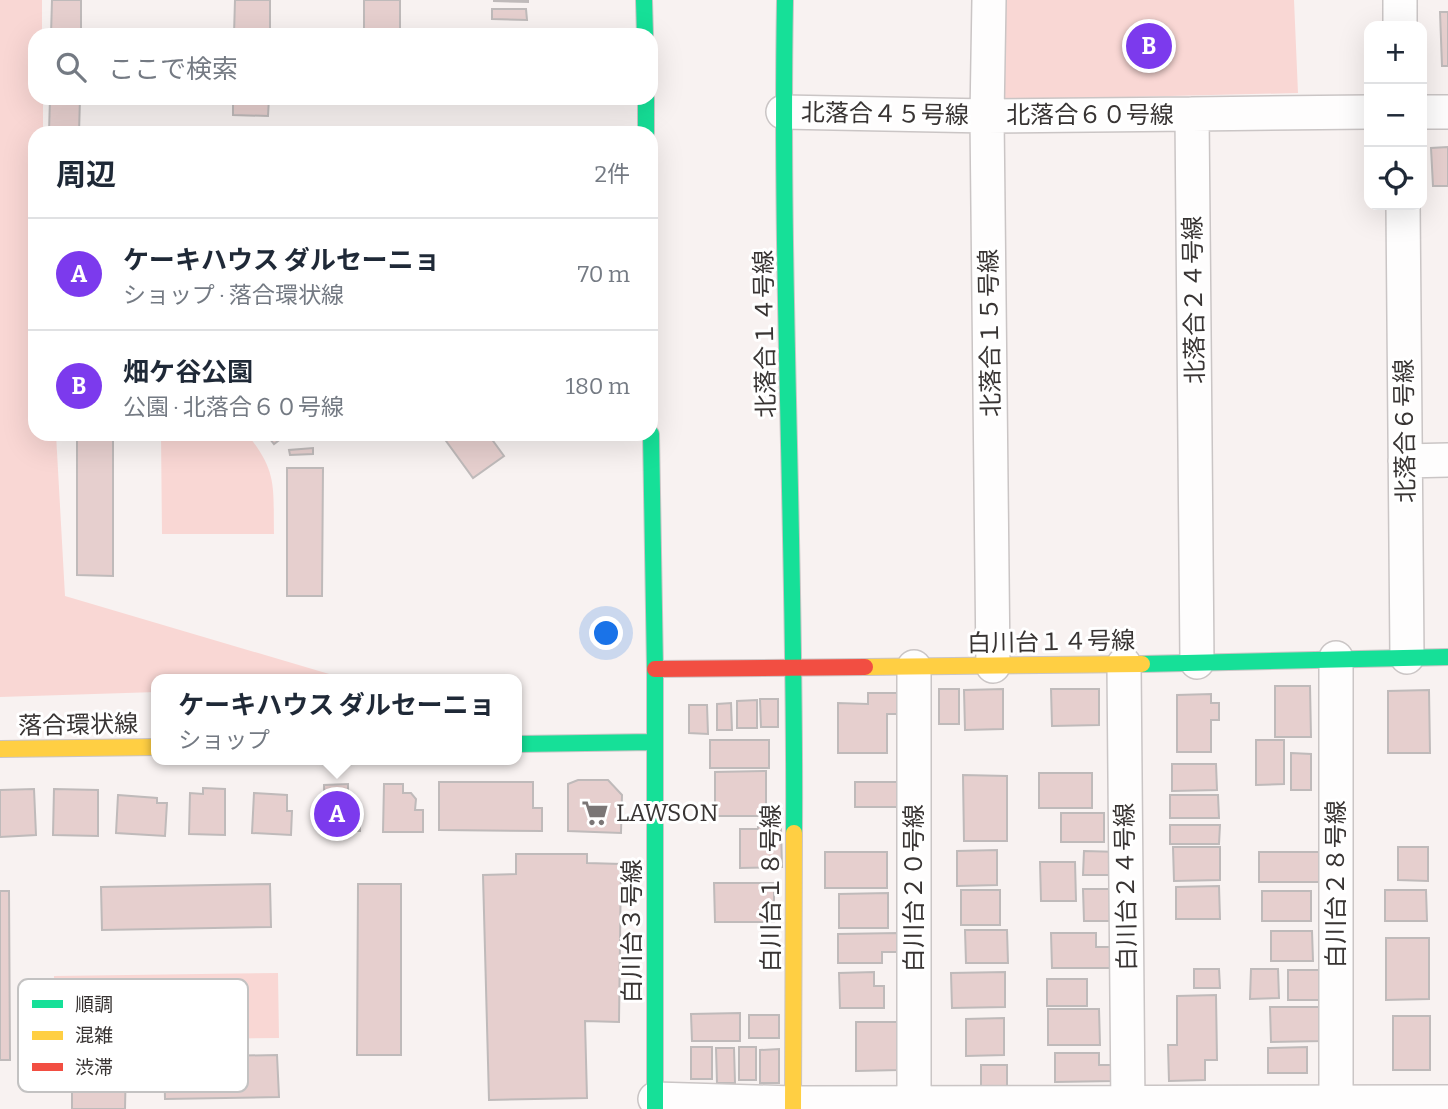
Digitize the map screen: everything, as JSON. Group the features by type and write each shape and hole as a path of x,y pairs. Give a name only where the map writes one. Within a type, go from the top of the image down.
{"street":[{"path":"644,0 645,28"},
{"name":"北落合１４号線","path":"785,0 783,112 795,668"},
{"name":"北落合１５号線","path":"989,0 993,666"},
{"path":"1400,0 1400,21"},
{"path":"646,105 646,126"},
{"name":"北落合４５号線","path":"783,112 988,116"},
{"path":"1192,114 1364,112"},
{"path":"1427,112 1448,112"},
{"name":"北落合６０号線","path":"988,116 1192,114"},
{"name":"北落合２４号線","path":"1192,114 1198,662"},
{"name":"北落合６号線","path":"1403,210 1407,657"},
{"name":"白川台３号線","path":"651,441 655,669 655,1104"},
{"path":"1405,461 1448,460"},
{"name":"白川台１４号線","path":"655,669 993,666 1448,657"},
{"name":"白川台２８号線","path":"1336,658 1336,1106"},
{"name":"白川台２４号線","path":"1124,664 1128,1106"},
{"name":"白川台２０号線","path":"914,667 914,1106"},
{"name":"白川台１８号線","path":"793,1106 795,668"},
{"path":"522,744 654,742"},
{"name":"落合環状線","path":"0,749 151,747"},
{"path":"655,1104 1336,1106 1448,1102"}],"shaded area":[{"path":"0,0 42,0 42,28 28,28 28,105 43,105 43,126 28,126 28,441 56,441 65,596 329,674 151,674 151,692 0,697"},
{"path":"1001,0 1294,0 1298,93 1003,100"},
{"path":"161,441 252,441 264,459 272,481 274,534 162,534"},
{"path":"278,973 279,1038 248,1038 248,979 54,979 54,976"}],"building":[{"path":"52,0 81,0 81,28 51,28"},
{"path":"235,0 270,0 270,28 234,28"},
{"path":"364,0 400,0 400,28 364,28"},
{"path":"528,0 528,2 494,1"},
{"path":"492,9 526,9 527,20 492,19"},
{"path":"1440,12 1448,12 1448,66 1442,66"},
{"path":"50,105 80,105 79,126 49,126"},
{"path":"233,105 269,105 268,116 233,115"},
{"path":"1448,147 1448,186 1433,186 1431,148"},
{"path":"77,441 113,441 113,576 77,575"},
{"path":"446,441 493,441 504,456 473,478"},
{"path":"313,448 313,454 290,455 289,450"},
{"path":"287,468 323,468 322,596 287,596"},
{"path":"1275,686 1310,686 1311,737 1275,737"},
{"path":"939,689 959,689 959,724 939,724"},
{"path":"1003,689 1003,729 965,730 964,690"},
{"path":"1051,689 1099,689 1099,725 1052,726"},
{"path":"1429,690 1430,753 1388,753 1388,691"},
{"path":"868,693 899,693 899,714 887,714 887,753 838,753 838,703 868,704"},
{"path":"1211,694 1211,703 1219,703 1219,720 1211,720 1211,752 1177,752 1177,695"},
{"path":"760,699 778,699 778,727 761,727"},
{"path":"757,700 757,728 737,728 737,701"},
{"path":"731,703 732,730 717,730 717,704"},
{"path":"689,705 707,705 708,734 689,733"},
{"path":"710,740 769,740 769,768 710,768"},
{"path":"1256,740 1284,740 1284,784 1256,785"},
{"path":"1291,753 1311,754 1311,790 1291,790"},
{"path":"1172,764 1216,764 1217,790 1172,791"},
{"path":"766,771 766,816 715,816 715,772"},
{"path":"1039,773 1092,773 1092,808 1039,808"},
{"path":"963,775 1007,776 1007,841 964,841"},
{"name":"LAWSON","path":"578,780 608,780 622,795 621,833 568,831 568,784"},
{"path":"439,782 533,782 533,808 542,808 542,831 439,830"},
{"path":"855,782 899,782 899,807 855,807"},
{"path":"348,784 348,803 359,802 360,831 325,831 324,785"},
{"path":"384,784 403,784 403,793 411,793 416,799 415,810 423,810 423,832 383,832"},
{"path":"203,788 225,789 225,835 189,834 190,793 203,794"},
{"path":"34,789 36,835 0,837 0,790"},
{"path":"54,789 98,790 98,836 53,835"},
{"path":"254,793 287,795 287,811 292,811 291,835 252,833"},
{"path":"118,795 157,798 157,803 167,803 165,836 116,833"},
{"path":"1170,795 1218,795 1219,818 1170,818"},
{"path":"1061,813 1104,813 1104,842 1061,842"},
{"path":"758,824 773,824 773,829 781,829 782,867 740,868 740,829 758,829"},
{"path":"1170,825 1220,825 1219,844 1170,844"},
{"path":"1173,847 1220,847 1220,880 1174,881"},
{"path":"1398,847 1428,847 1428,881 1398,880"},
{"path":"997,850 997,885 957,886 957,851"},
{"path":"1084,851 1120,852 1120,875 1083,875"},
{"path":"825,852 887,852 887,888 825,888"},
{"path":"1259,852 1326,852 1326,882 1259,882"},
{"path":"516,854 587,854 587,863 621,864 619,1022 585,1021 587,1098 489,1100 483,875 516,874"},
{"path":"1040,862 1075,862 1076,901 1041,901"},
{"path":"714,883 774,883 774,922 715,922"},
{"path":"270,884 271,927 102,930 101,887"},
{"path":"358,884 401,884 401,1055 357,1055"},
{"path":"1219,886 1220,919 1176,919 1176,887"},
{"path":"1083,889 1117,889 1118,921 1084,921"},
{"path":"961,890 1000,890 1000,925 961,925"},
{"path":"1385,890 1426,890 1427,921 1385,921"},
{"path":"0,891 9,891 10,1060 0,1060"},
{"path":"1262,891 1311,891 1311,921 1262,921"},
{"path":"888,893 888,928 839,928 839,894"},
{"path":"965,930 1007,930 1008,963 966,963"},
{"path":"1271,931 1312,931 1313,961 1271,961"},
{"path":"898,933 898,952 882,952 882,963 838,963 838,934"},
{"path":"1051,933 1096,933 1096,947 1110,947 1110,968 1052,968"},
{"path":"1386,938 1429,938 1429,999 1386,1000"},
{"path":"1194,969 1219,969 1220,988 1194,988"},
{"path":"1251,969 1278,969 1279,998 1250,999"},
{"path":"1288,970 1320,970 1321,1000 1288,1000"},
{"path":"874,972 874,986 884,986 884,1008 840,1008 839,973"},
{"path":"1005,972 1005,1007 952,1008 951,973"},
{"path":"1047,979 1087,979 1087,1006 1047,1006"},
{"path":"1216,995 1217,1060 1205,1060 1205,1080 1169,1081 1168,1045 1177,1045 1177,996"},
{"path":"1270,1007 1322,1007 1323,1041 1271,1042"},
{"path":"1048,1009 1099,1009 1100,1045 1048,1045"},
{"path":"740,1013 740,1041 692,1041 691,1014"},
{"path":"749,1015 779,1015 779,1038 749,1038"},
{"path":"1393,1016 1430,1016 1430,1070 1393,1070"},
{"path":"1004,1018 1004,1055 966,1056 966,1019"},
{"path":"856,1022 898,1022 899,1070 856,1071"},
{"path":"691,1047 712,1047 712,1079 691,1079"},
{"path":"739,1047 756,1047 756,1080 739,1080"},
{"path":"1307,1047 1307,1073 1268,1073 1268,1048"},
{"path":"716,1048 734,1048 735,1083 717,1083"},
{"path":"779,1049 779,1083 760,1083 760,1050"},
{"path":"1055,1053 1099,1053 1099,1065 1113,1065 1113,1081 1055,1082"},
{"path":"277,1055 279,1097 165,1099 165,1092 248,1092 248,1056"},
{"path":"981,1065 1007,1065 1007,1089 981,1089"},
{"path":"72,1092 125,1092 125,1109 72,1109"}],"traffic: fast":[{"path":"644,0 645,28"},
{"path":"785,0 785,208 794,833"},
{"path":"646,105 646,126"},
{"path":"651,441 655,669 655,1109"},
{"path":"1142,664 1448,657"},
{"path":"522,744 654,742"}],"traffic: slow":[{"path":"865,667 1142,664"},
{"path":"0,749 151,747"},
{"path":"793,1109 794,833"}],"traffic: jam":[{"path":"655,669 865,667"}],"place":[{"name":"畑ケ谷公園","path":"1149,46"},
{"name":"LAWSON","path":"595,813"},
{"name":"ケーキハウス ダルセーニョ","path":"337,814"}]}
